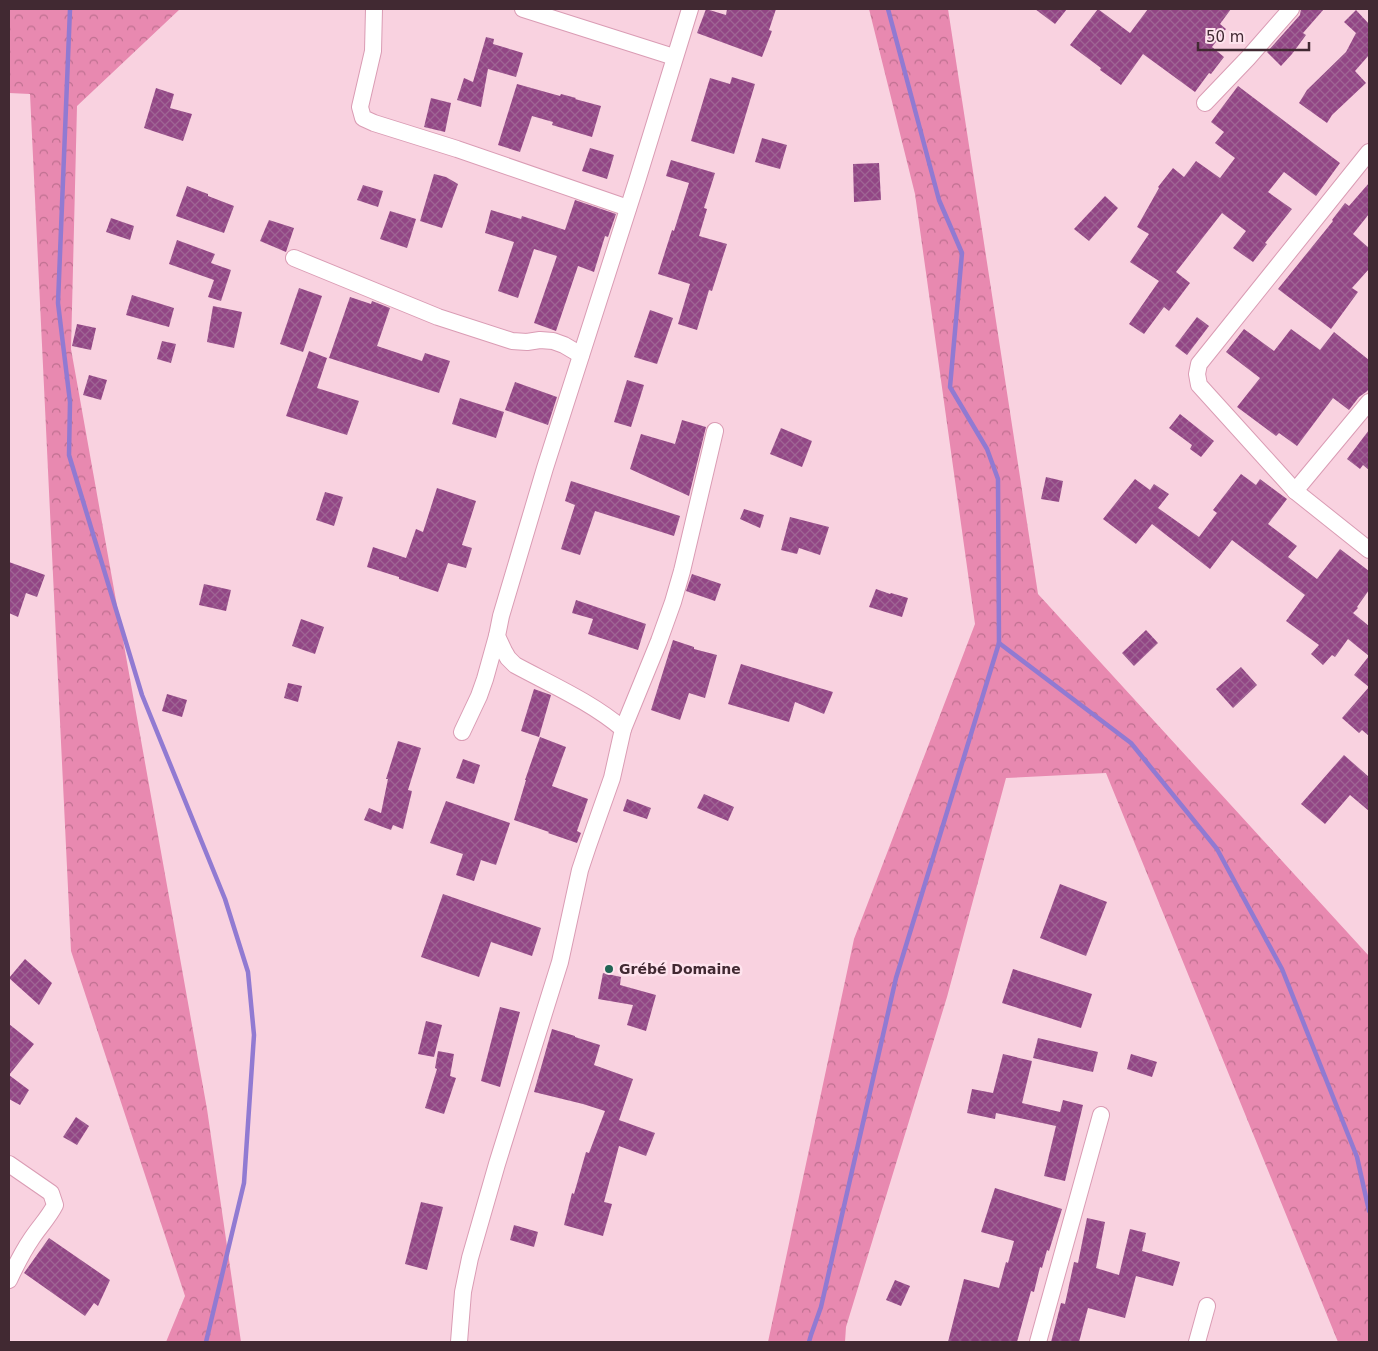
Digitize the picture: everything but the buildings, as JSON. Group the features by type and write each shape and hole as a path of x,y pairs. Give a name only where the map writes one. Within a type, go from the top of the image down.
{"street":[{"path":"374,9 373,51 360,107 363,118 628,208"},
{"path":"523,9 674,57"},
{"path":"462,732 485,679 533,507 690,9"},
{"path":"1205,103 1291,9"},
{"path":"1369,152 1199,364 1197,374 1199,384 1295,491 1369,550"},
{"path":"294,258 438,317 512,341 552,341 564,345 581,355"},
{"path":"1295,491 1369,402"},
{"path":"458,1342 463,1292 470,1258 496,1164 560,962 580,870 612,778 623,729 673,602 715,431"},
{"path":"497,636 508,658 515,665 607,715 623,729"},
{"path":"1038,1342 1101,1115"},
{"path":"9,1164 51,1193 55,1205 49,1217 19,1258 9,1280"},
{"path":"1197,1342 1207,1306"}],"green space":[{"path":"9,9 180,9 77,106 71,349 207,1109 241,1342 166,1342 185,1296 71,951 30,94 9,93"},
{"path":"869,9 948,9 1038,594 1369,956 1369,1342 1338,1342 1106,773 1006,778 947,997 846,1327 845,1342 768,1342 854,939 975,624 915,194"}],"waterway":[{"path":"70,9 58,303 70,402 69,455 142,695 225,899 248,972 254,1035 244,1183 206,1342"},
{"path":"809,1342 821,1307 896,978 999,643 998,479 987,449 950,387 962,253 939,200 888,9"},
{"path":"999,643 1131,743 1217,849 1282,969 1357,1157 1369,1211"}],"place":[{"name":"Grébé Domaine","path":"609,969"}]}
